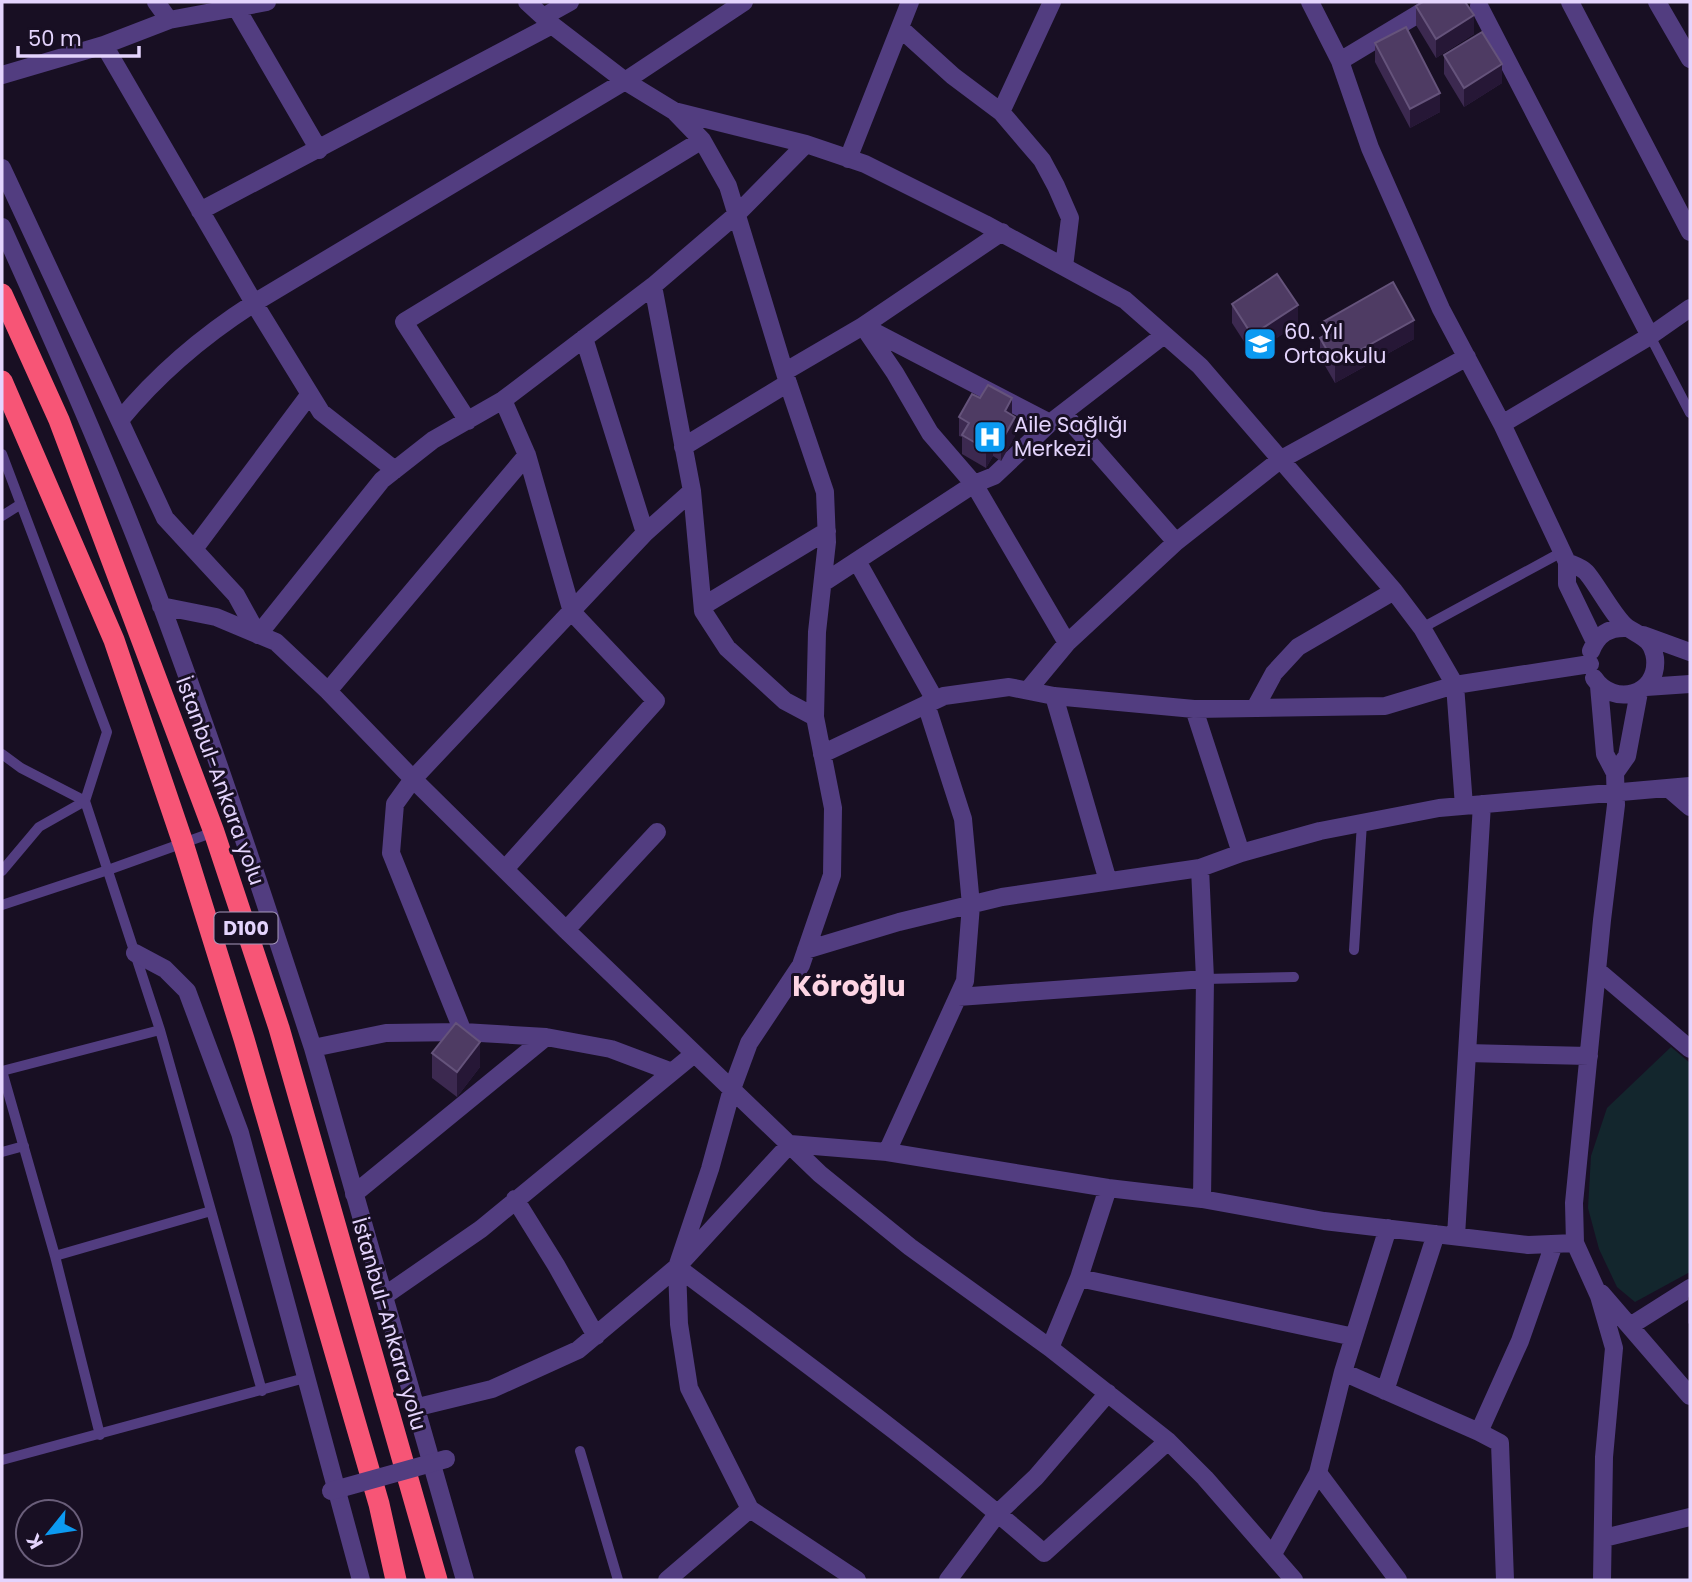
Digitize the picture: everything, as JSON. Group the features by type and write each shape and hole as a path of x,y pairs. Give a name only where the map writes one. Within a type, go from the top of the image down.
{"highway":[{"name":"İstanbul-Ankara yolu","path":"2,294 59,420 214,832 279,1028 437,1580"},
{"name":"D100","path":"2,381 114,640 183,843 244,1038 379,1504 396,1580"}],"street":[{"path":"156,2 169,20"},
{"path":"2,75 104,45 169,20 267,2"},
{"path":"527,2 625,81 674,111 702,140 728,186 825,492 827,531 817,632 815,717 833,808 832,875 801,964 749,1043 732,1089 710,1169 677,1267 679,1324 689,1388 750,1509 857,1580"},
{"path":"200,211 319,150 548,21 570,2"},
{"path":"120,420 137,399 216,327 625,81 744,2"},
{"path":"848,159 910,2"},
{"path":"1000,112 1052,2"},
{"path":"1310,2 1340,61 1370,148 1441,309 1502,424 1564,557 1567,584 1595,642"},
{"path":"1340,61 1438,2"},
{"path":"1570,2 1690,232"},
{"path":"1657,2 1690,59"},
{"path":"1480,3 1650,336"},
{"path":"237,9 319,150"},
{"path":"900,28 953,76 1000,112 1042,160 1070,218 1064,267"},
{"path":"104,45 254,303 321,412 395,470"},
{"path":"674,111 806,144 864,164 1002,232 1125,300 1200,366 1394,591 1422,628 1455,685 1473,805 1467,1053 1457,1236"},
{"path":"467,421 404,322 702,140"},
{"path":"258,635 382,480 433,440 503,400 653,286 737,214 806,144"},
{"path":"2,168 165,519 236,596 258,635"},
{"path":"2,227 86,416 161,606 313,1048 465,1580"},
{"path":"683,447 1002,232"},
{"path":"653,286 692,491 703,611 727,648 785,701 815,717"},
{"path":"1502,424 1650,336 1690,308"},
{"path":"863,326 1057,418 1176,542"},
{"path":"863,326 895,373 930,433 974,484 1067,643"},
{"path":"823,583 974,484 994,476 1057,418 1164,335"},
{"path":"584,338 645,533"},
{"path":"1028,690 1067,643 1176,542 1279,460 1467,357"},
{"path":"194,549 310,394"},
{"path":"503,400 527,455 572,612 656,701 505,869"},
{"path":"328,691 527,455"},
{"path":"463,1032 391,853 395,804 412,779 645,533 692,491"},
{"path":"703,606 827,531"},
{"path":"1564,557 1584,569 1654,654 1651,679 1643,690 1627,756 1615,773"},
{"path":"857,561 930,702 963,819 971,905 965,981 887,1152"},
{"path":"1255,708 1275,673 1298,647 1394,591"},
{"path":"161,606 216,617 276,642 566,930 820,1174 910,1247 1049,1348 1168,1441 1205,1478 1294,1580"},
{"path":"1602,1580 1604,1457 1614,1348 1595,1286 1576,1243 1574,1203 1616,792 1615,773 1605,754 1599,687 1593,678 1591,651 1595,642 1609,630 1635,632 1690,652"},
{"path":"822,754 944,696 1009,687 1054,696 1194,709 1385,706 1455,685 1590,664"},
{"path":"1599,687 1617,695 1629,695 1643,690 1690,684"},
{"path":"1054,696 1108,881"},
{"path":"1194,709 1241,853"},
{"path":"806,950 899,922 1002,897 1200,868 1241,853 1320,831 1439,808 1690,786"},
{"path":"1668,788 1690,807"},
{"path":"566,930 657,832"},
{"path":"1200,868 1205,979 1202,1199"},
{"path":"135,953 165,969 187,991 240,1133 361,1580"},
{"path":"1597,970 1690,1049"},
{"path":"958,997 1205,979"},
{"path":"313,1048 386,1033 463,1032 546,1037 611,1049 672,1072"},
{"path":"354,1194 546,1037"},
{"path":"1467,1053 1589,1056"},
{"path":"384,1296 481,1230 515,1199 694,1054"},
{"path":"790,1144 887,1152 1108,1188 1202,1199 1324,1221 1528,1245 1576,1243"},
{"path":"414,1408 492,1389 578,1350 677,1267 790,1144"},
{"path":"1049,1348 1079,1278 1108,1188"},
{"path":"515,1199 596,1336"},
{"path":"1273,1554 1318,1473 1343,1372 1388,1228"},
{"path":"1385,1391 1436,1234"},
{"path":"1479,1432 1520,1341 1554,1244"},
{"path":"677,1267 998,1513 1044,1553 1168,1441"},
{"path":"1079,1278 1354,1337"},
{"path":"1595,1286 1690,1396"},
{"path":"1630,1326 1690,1287"},
{"path":"1343,1372 1500,1443 1505,1580"},
{"path":"947,1580 998,1513 1036,1477 1108,1393"},
{"path":"331,1491 446,1460"},
{"path":"1318,1473 1398,1580"},
{"path":"667,1580 750,1509"},
{"path":"1604,1538 1690,1517"}],"lane":[{"path":"1650,336 1690,413"},
{"path":"2,454 107,733 85,800 160,1030 262,1391"},
{"path":"2,516 21,504"},
{"path":"1422,628 1564,557"},
{"path":"2,754 21,768 85,800"},
{"path":"2,871 39,827 85,800"},
{"path":"1354,950 1362,823"},
{"path":"2,905 214,832"},
{"path":"1205,979 1294,977"},
{"path":"100,1435 55,1256 2,1071 160,1030"},
{"path":"2,1152 24,1146"},
{"path":"55,1256 211,1211"},
{"path":"2,1460 305,1378"},
{"path":"580,1451 618,1580"}],"shaded area":[{"path":"1671,1047 1690,1063 1690,1272 1635,1302 1617,1287 1599,1249 1588,1208 1591,1156 1607,1108"}],"building":[{"path":"1423,2 1465,2 1474,15 1436,39 1416,6"},
{"path":"1406,27 1440,93 1410,109 1375,43"},
{"path":"1482,32 1502,64 1464,88 1444,55"},
{"path":"1277,274 1298,305 1252,335 1232,304"},
{"path":"1393,282 1414,320 1335,364 1320,338 1329,333 1323,322"},
{"path":"988,385 1012,398 1005,411 1015,417 1001,442 993,437 986,449 962,435 969,423 959,417 972,394 980,398"},
{"path":"456,1023 480,1042 457,1072 432,1053"}],"place":[{"name":"60. Yıl Ortaokulu","path":"1260,344"},
{"name":"Aile Sağlığı Merkezi","path":"990,437"}],"district":[{"name":"Köroğlu","path":"849,986"}]}
